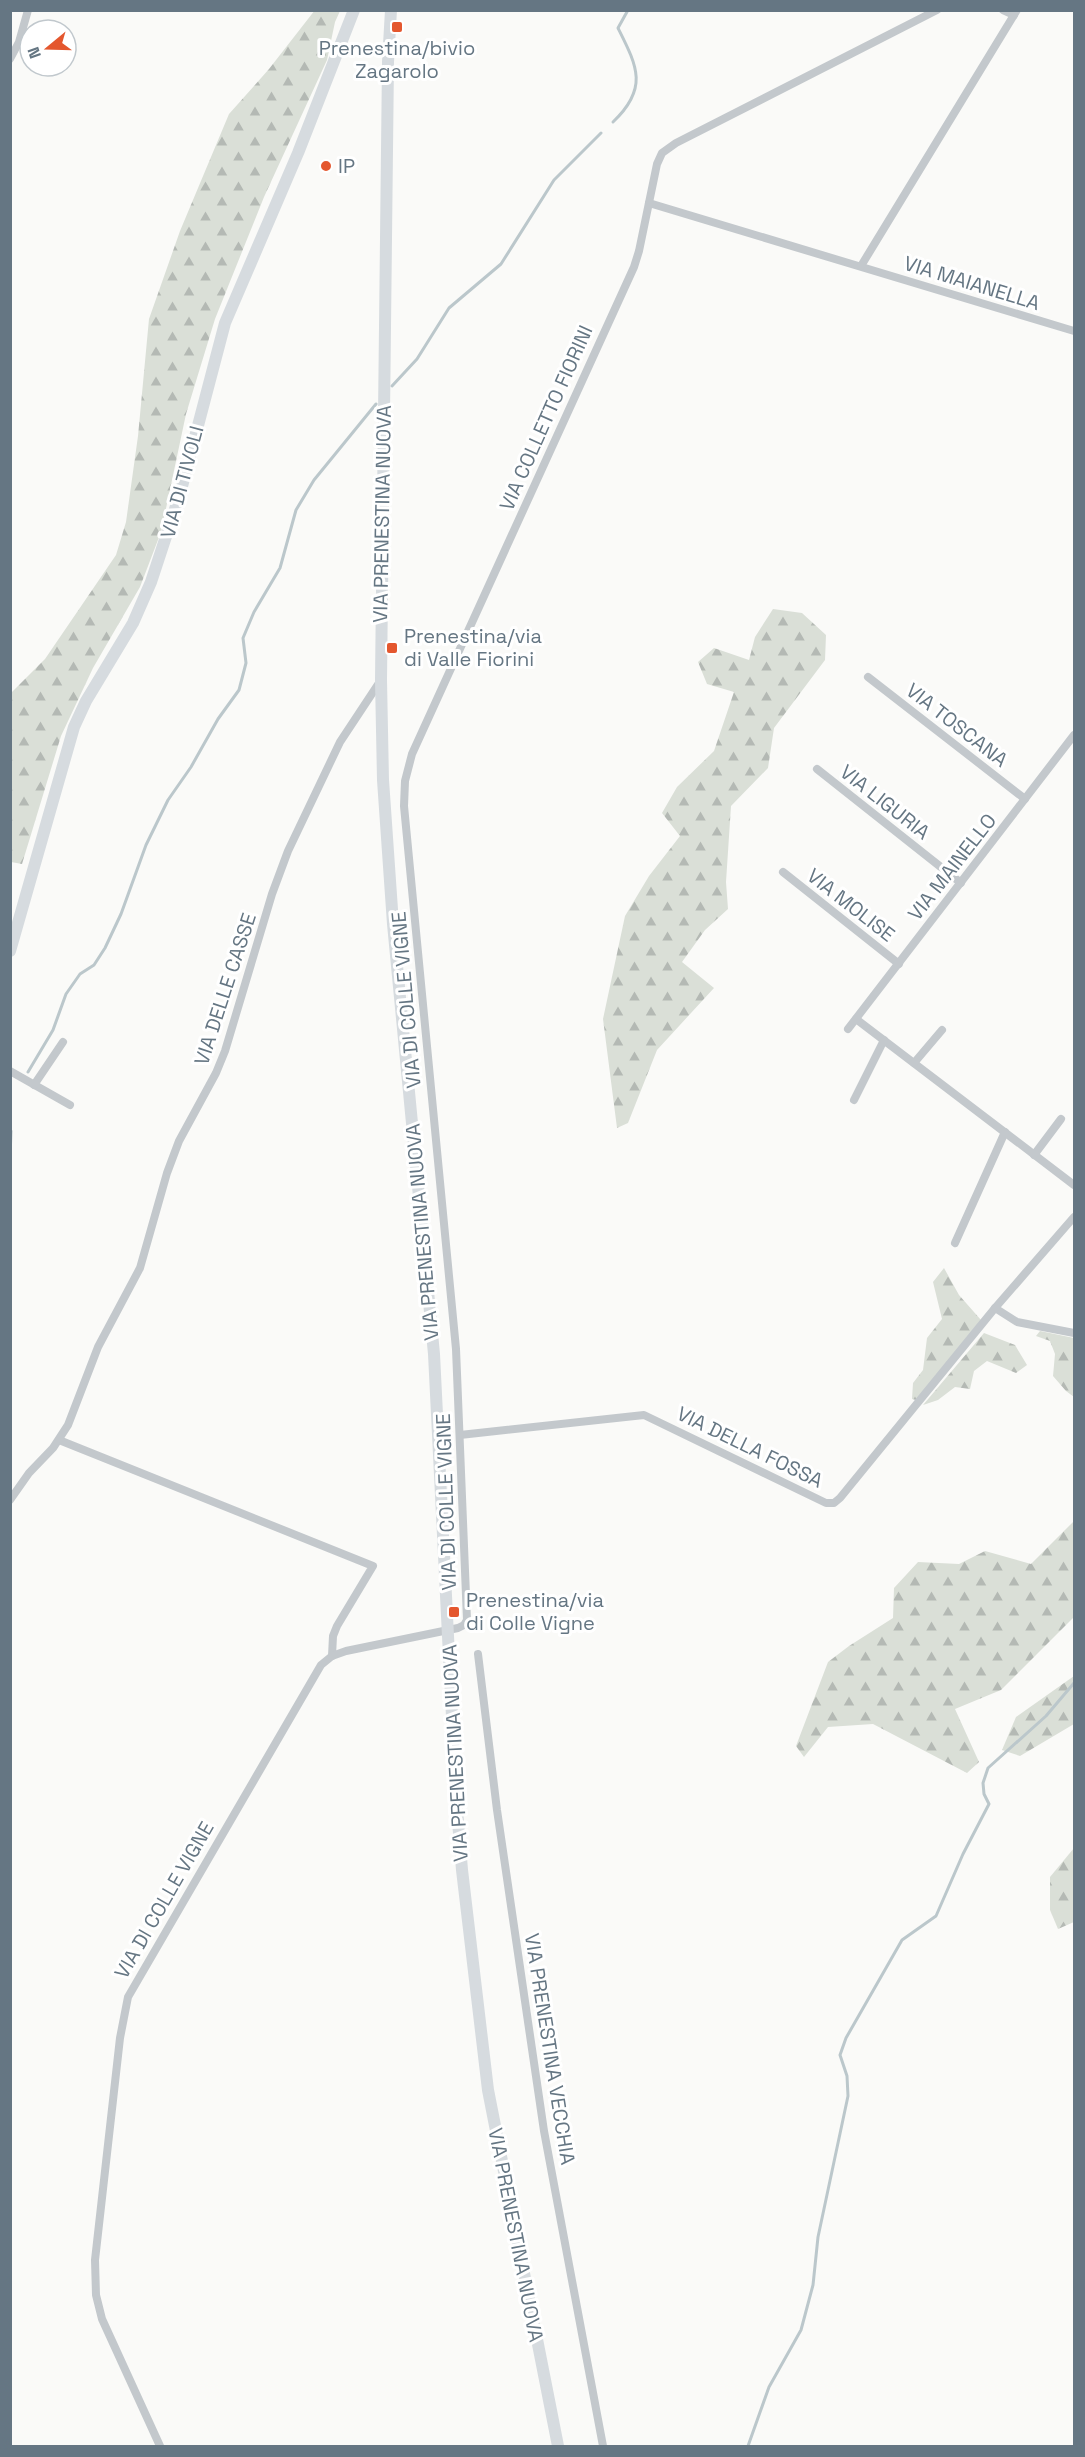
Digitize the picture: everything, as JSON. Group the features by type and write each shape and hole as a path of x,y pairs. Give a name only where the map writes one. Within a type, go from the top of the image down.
{"main road":[{"name":"VIA DI TIVOLI","path":"10,951 74,727 90,695 133,623 151,582 178,501 225,323 298,153 354,10"},
{"name":"VIA PRENESTINA NUOVA","path":"391,10 388,62 381,680 383,780 392,912 434,1354 459,1840 487,2079 558,2446"}],"street":[{"path":"10,59 19,42 28,10"},
{"name":"VIA COLLETTO FIORINI","path":"463,642 634,267 657,161 669,147 937,10"},
{"path":"861,266 1016,13 1003,10"},
{"name":"VIA MAIANELLA","path":"649,203 1074,331"},
{"name":"VIA DI COLLE VIGNE","path":"448,1630 461,1627 467,1620 456,1349 404,797 406,772 412,754 463,642"},
{"name":"VIA TOSCANA","path":"868,677 1025,799"},
{"name":"VIA DELLE CASSE","path":"10,1500 29,1473 58,1440 74,1410 98,1347 140,1268 167,1173 179,1141 221,1062 269,904 288,851 340,742 381,680"},
{"name":"VIA MAINELLO","path":"848,1029 1074,735"},
{"name":"VIA LIGURIA","path":"817,769 961,883"},
{"name":"VIA MOLISE","path":"783,872 899,964"},
{"path":"856,1019 1074,1185"},
{"path":"914,1063 942,1030"},
{"path":"854,1100 884,1040"},
{"path":"34,1085 63,1042"},
{"path":"10,1071 70,1105"},
{"path":"1034,1155 1061,1119"},
{"path":"955,1243 1005,1132"},
{"name":"VIA DELLA FOSSA","path":"460,1435 644,1415 826,1503 834,1503 995,1308 1074,1217"},
{"path":"995,1308 1017,1322 1074,1333"},
{"path":"58,1440 373,1566 337,1626 333,1636 332,1656 346,1651 448,1630"},
{"name":"VIA PRENESTINA VECCHIA","path":"478,1654 497,1810 544,2131 603,2446"},
{"name":"VIA DI COLLE VIGNE","path":"160,2446 102,2319 95,2286 94,2260 123,2012 133,1985 315,1672 332,1656"}],"green space":[{"path":"315,10 340,11 335,22 327,60 264,197 215,319 186,414 161,532 140,587 93,668 61,736 22,864 11,862 11,693 45,659 116,555 126,522 138,436 149,319 180,231 229,114 269,69"},
{"path":"773,609 802,613 826,635 825,660 774,728 768,768 731,806 726,882 728,909 705,930 682,962 714,988 657,1050 628,1123 617,1128 603,1019 625,916 649,876 680,836 662,813 677,787 714,751 734,692 707,684 698,662 714,648 749,660 755,637"},
{"path":"944,1268 959,1295 981,1320 916,1400 912,1399 913,1383 923,1370 927,1338 942,1319 933,1282"},
{"path":"1040,1331 1074,1338 1074,1397 1053,1376 1055,1354 1050,1341 1036,1336"},
{"path":"984,1333 1015,1345 1027,1365 1016,1373 987,1361 974,1371 970,1389 955,1387 938,1400 923,1405"},
{"path":"1074,1521 1074,1617 1001,1690 955,1709 979,1762 967,1773 873,1724 828,1727 804,1757 796,1746 828,1662 893,1618 894,1588 918,1562 959,1564 985,1551 1031,1564"},
{"path":"1074,1676 1074,1724 1020,1756 1002,1750 1016,1717"},
{"path":"1074,1848 1074,1922 1058,1929 1050,1910 1050,1877"}],"waterway":[{"path":"613,122 632,98 635,87 634,65 618,28 628,10"},
{"path":"392,386 417,359 449,308 501,264 554,180 601,133"},
{"path":"28,1072 53,1030 66,994 80,974 94,965 105,948 121,914 146,845 168,800 191,767 218,719 239,690 246,663 243,638 254,612 280,568 296,510 314,480 376,404"},
{"path":"10,1158 11,1131"},
{"path":"748,2446 769,2387 801,2330 813,2285 818,2237 848,2096 847,2076 840,2055 846,2038 902,1940 936,1916 963,1854 989,1804 984,1794 983,1783 988,1768 1046,1716 1074,1683"}],"place":[{"name":"Prenestina/bivio Zagarolo","path":"397,27"},
{"name":"IP","path":"326,166"},
{"name":"Prenestina/via di Valle Fiorini","path":"392,648"},
{"name":"Prenestina/via di Colle Vigne","path":"454,1612"}]}
